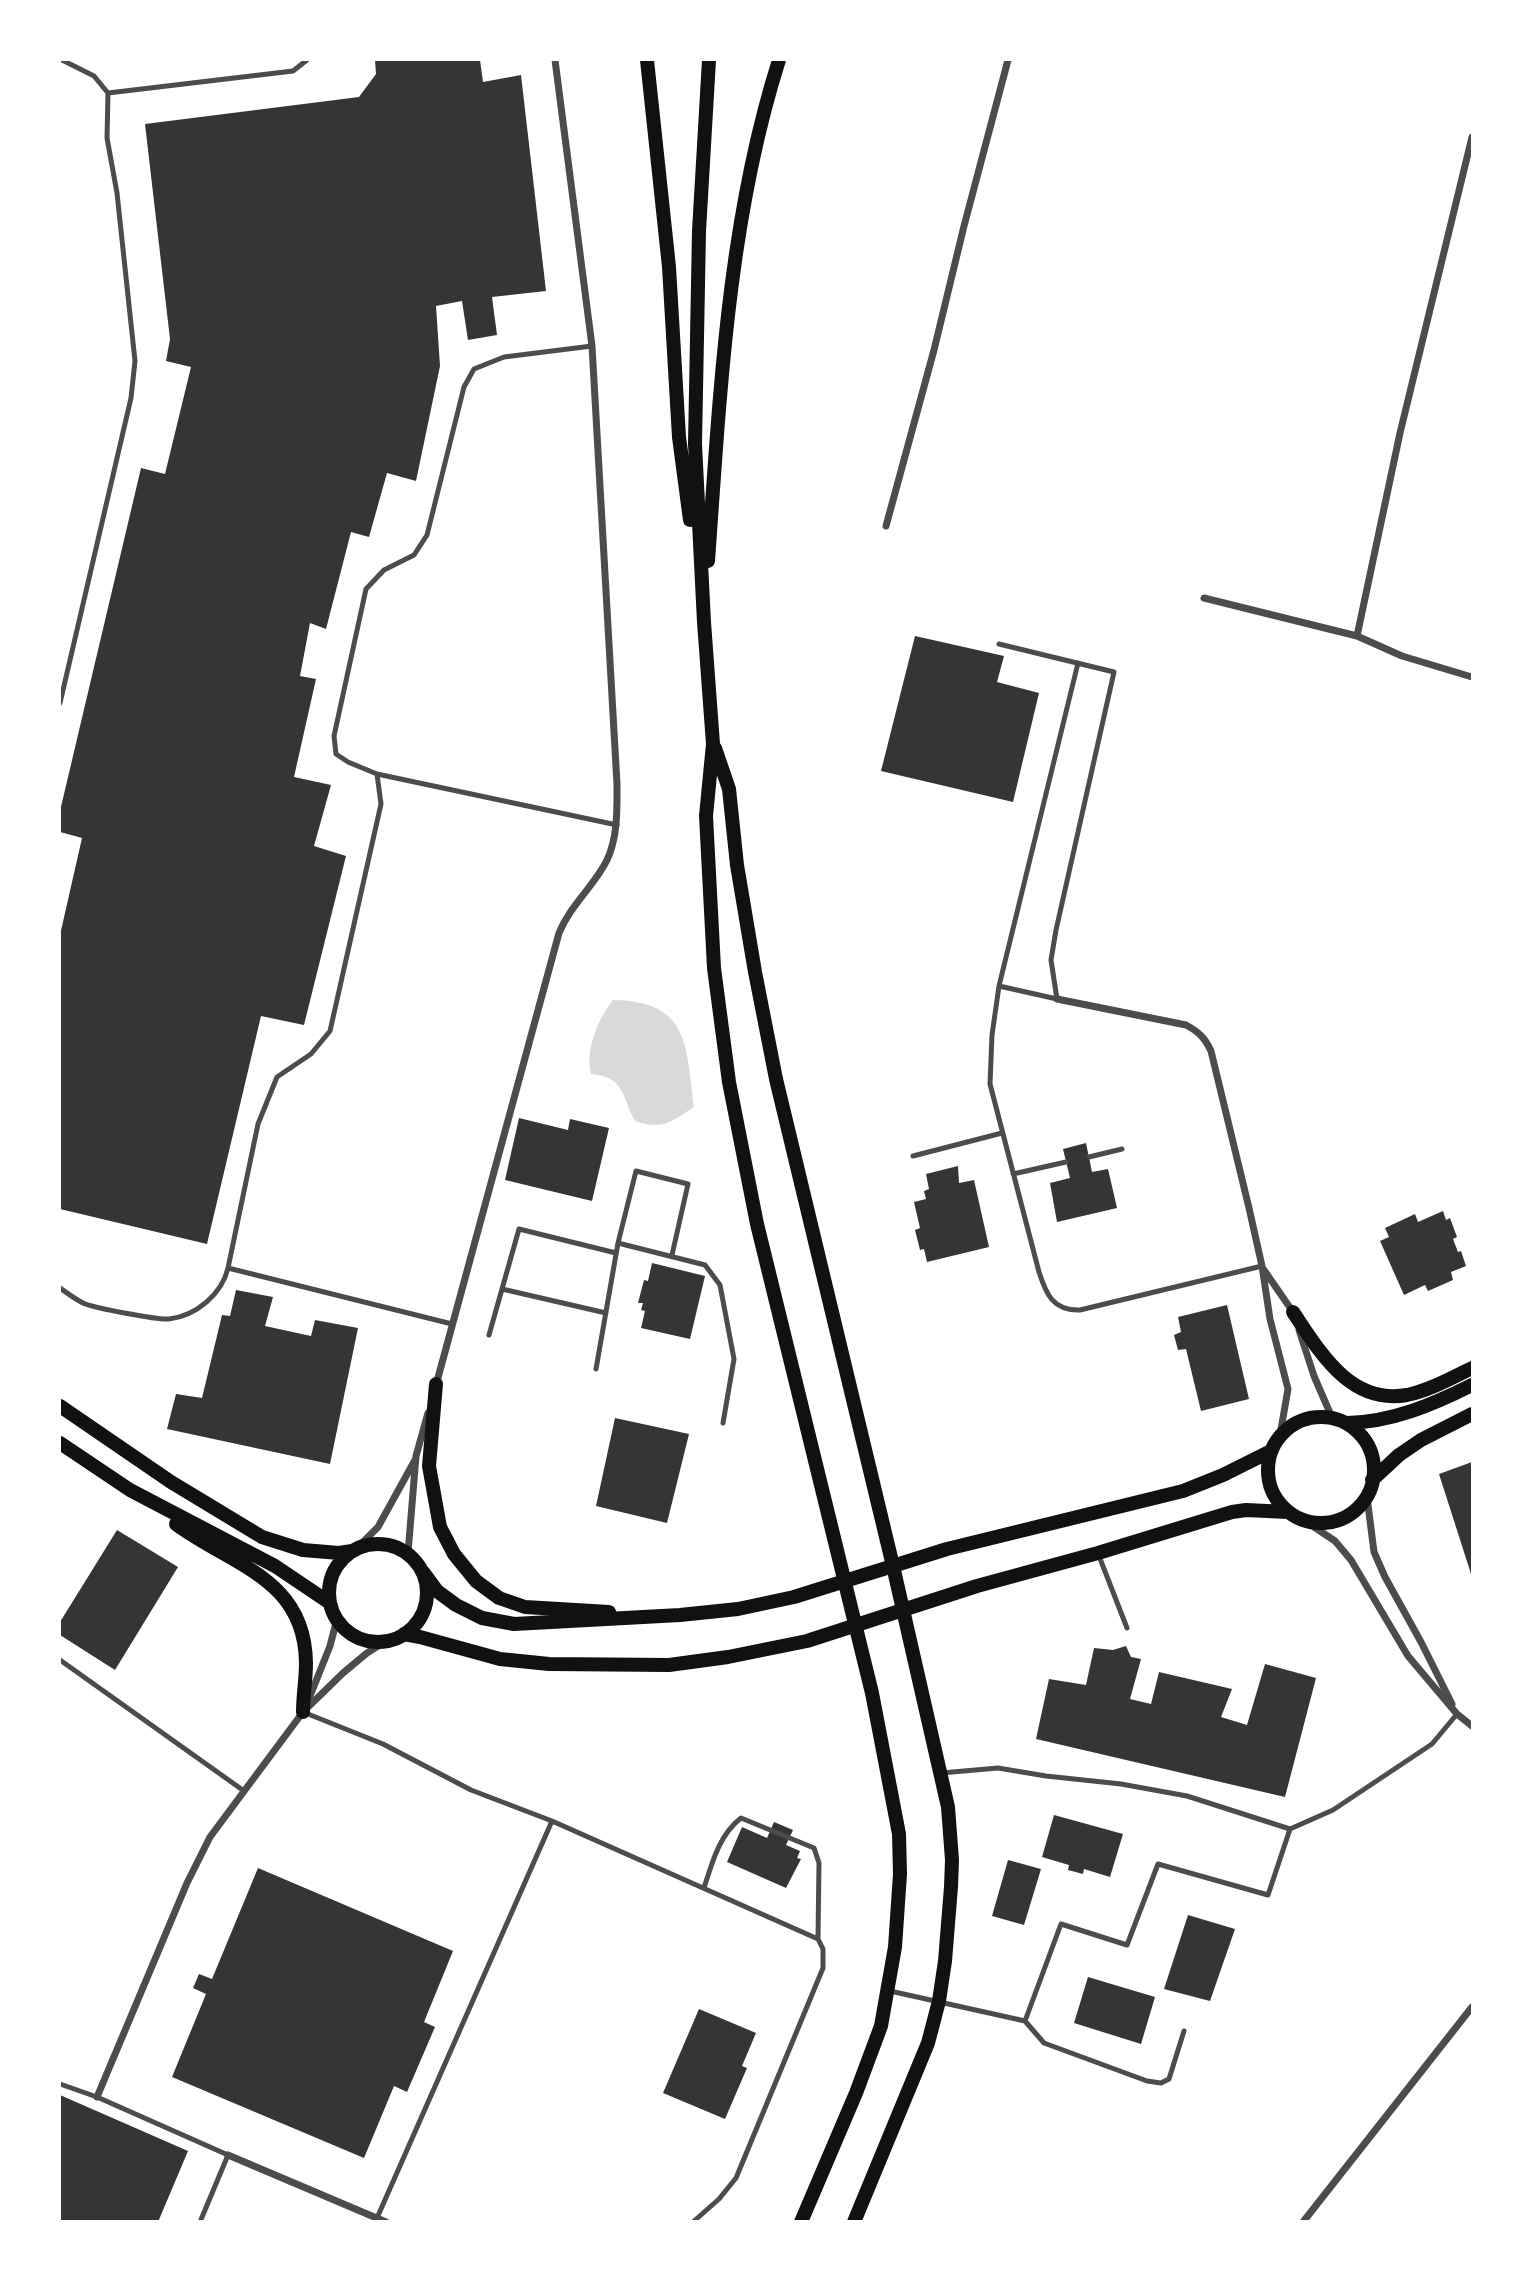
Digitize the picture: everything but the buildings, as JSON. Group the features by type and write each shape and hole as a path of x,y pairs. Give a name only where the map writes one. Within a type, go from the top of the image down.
{"main road":[{"path":"647,60 669,267 679,437 704,622"},
{"path":"709,60 699,230 695,444 713,744 706,816 714,968 729,1082 757,1224 873,1693 899,1835 900,1874 895,1947 881,2026 802,2221"},
{"path":"704,622 721,385 732,287 746,191 779,60"},
{"path":"713,744 729,789 739,879 776,1079 948,1807 952,1860 945,1961 939,2001 928,2043 854,2221"},
{"path":"1293,1312 1324,1358 1352,1385 1373,1392 1406,1395 1431,1388 1472,1368"},
{"path":"436,1384 429,1466 440,1527 454,1555 475,1581 499,1598 525,1607 680,1615"},
{"path":"1340,1422 1372,1421 1421,1409 1472,1385"},
{"path":"60,1406 171,1482 262,1537 303,1550 339,1552 379,1543 393,1545 408,1553 437,1591 456,1605 482,1618 514,1624 680,1615 737,1609 771,1602 947,1549 1183,1490 1223,1475 1271,1451"},
{"path":"1371,1480 1421,1440 1472,1415"},
{"path":"1323,1417 1340,1422 1363,1437 1372,1457 1373,1470 1367,1497 1350,1514 1334,1522 1305,1521 1280,1505 1271,1489 1268,1463 1271,1451 1280,1435 1296,1423 1323,1417"},
{"path":"60,1443 197,1539 266,1579 286,1597 296,1615 303,1637 306,1662 303,1712"},
{"path":"130,1490 275,1566 330,1603"},
{"path":"404,1634 500,1660 549,1664 669,1665 728,1657 807,1641 977,1586 1232,1512 1288,1512"},
{"path":"355,1549 338,1564 331,1577 330,1603 337,1619 356,1637 386,1641 404,1634 422,1614 427,1596 422,1572"}],"street":[{"path":"408,1553 416,1456 559,933 566,916 607,860 617,825 617,784 592,346 555,60"},
{"path":"886,526 934,350 1007,60"},
{"path":"1357,636 1400,433 1472,137"},
{"path":"1204,598 1357,636 1402,656 1472,677"},
{"path":"1057,999 1186,1025 1206,1040 1211,1051 1262,1266 1270,1319 1288,1389 1280,1435"},
{"path":"1262,1266 1293,1312 1314,1376 1340,1422"},
{"path":"355,1549 379,1527 416,1456"},
{"path":"1367,1497 1374,1552 1457,1714"},
{"path":"1305,1521 1335,1541 1351,1560 1408,1656 1457,1714 1472,1726"},
{"path":"303,1712 330,1646 337,1619"},
{"path":"97,2097 187,1884 210,1837 303,1712 351,1666 386,1641"},
{"path":"1303,2221 1472,2007"},
{"path":"228,2155 386,2221"}],"lane":[{"path":"60,703 131,398 135,361 117,193 107,138 108,93 94,76 62,60"},
{"path":"108,93 293,71 307,60"},
{"path":"592,346 504,357 474,369 464,387 427,535 414,555 384,570 366,589 334,736 336,754 377,774 617,825"},
{"path":"999,644 1114,672 1056,930 1051,960 1057,999 999,986"},
{"path":"1078,663 999,986 992,1035 990,1084 1046,1292 1060,1308 1068,1311 1080,1310 1226,1277 1262,1266"},
{"path":"60,1288 85,1304 167,1320 183,1316 206,1303 225,1281 258,1124 277,1077 310,1054 330,1031 381,804 377,774"},
{"path":"912,1156 1002,1133"},
{"path":"1089,1157 1122,1149"},
{"path":"1013,1174 1066,1162"},
{"path":"596,1369 618,1243 636,1171 688,1184 672,1255"},
{"path":"489,1335 519,1229 616,1253"},
{"path":"618,1243 705,1265 720,1284 734,1359 723,1423"},
{"path":"228,1268 453,1324"},
{"path":"502,1289 606,1314"},
{"path":"1098,1553 1127,1628"},
{"path":"60,1660 244,1790"},
{"path":"303,1712 383,1744 471,1790 552,1821 818,1940"},
{"path":"941,1773 998,1768 1121,1784 1187,1796 1290,1829 1333,1810 1432,1744 1457,1714"},
{"path":"693,2221 719,2199 736,2178 823,1968 823,1950 818,1940 820,1863 814,1848 741,1818 730,1826 716,1852 704,1888"},
{"path":"377,2218 552,1821"},
{"path":"1026,2021 1061,1924 1127,1945 1158,1864 1268,1895 1290,1829"},
{"path":"887,1990 1026,2021 1044,2043 1147,2081 1161,2083 1168,2079 1184,2031"},
{"path":"60,2084 97,2097 228,2155 200,2221"}],"shaded area":[{"path":"613,1000 638,1002 657,1009 670,1018 685,1047 694,1107 666,1123 644,1124 635,1121 616,1083 591,1074 591,1045 602,1016"}]}
